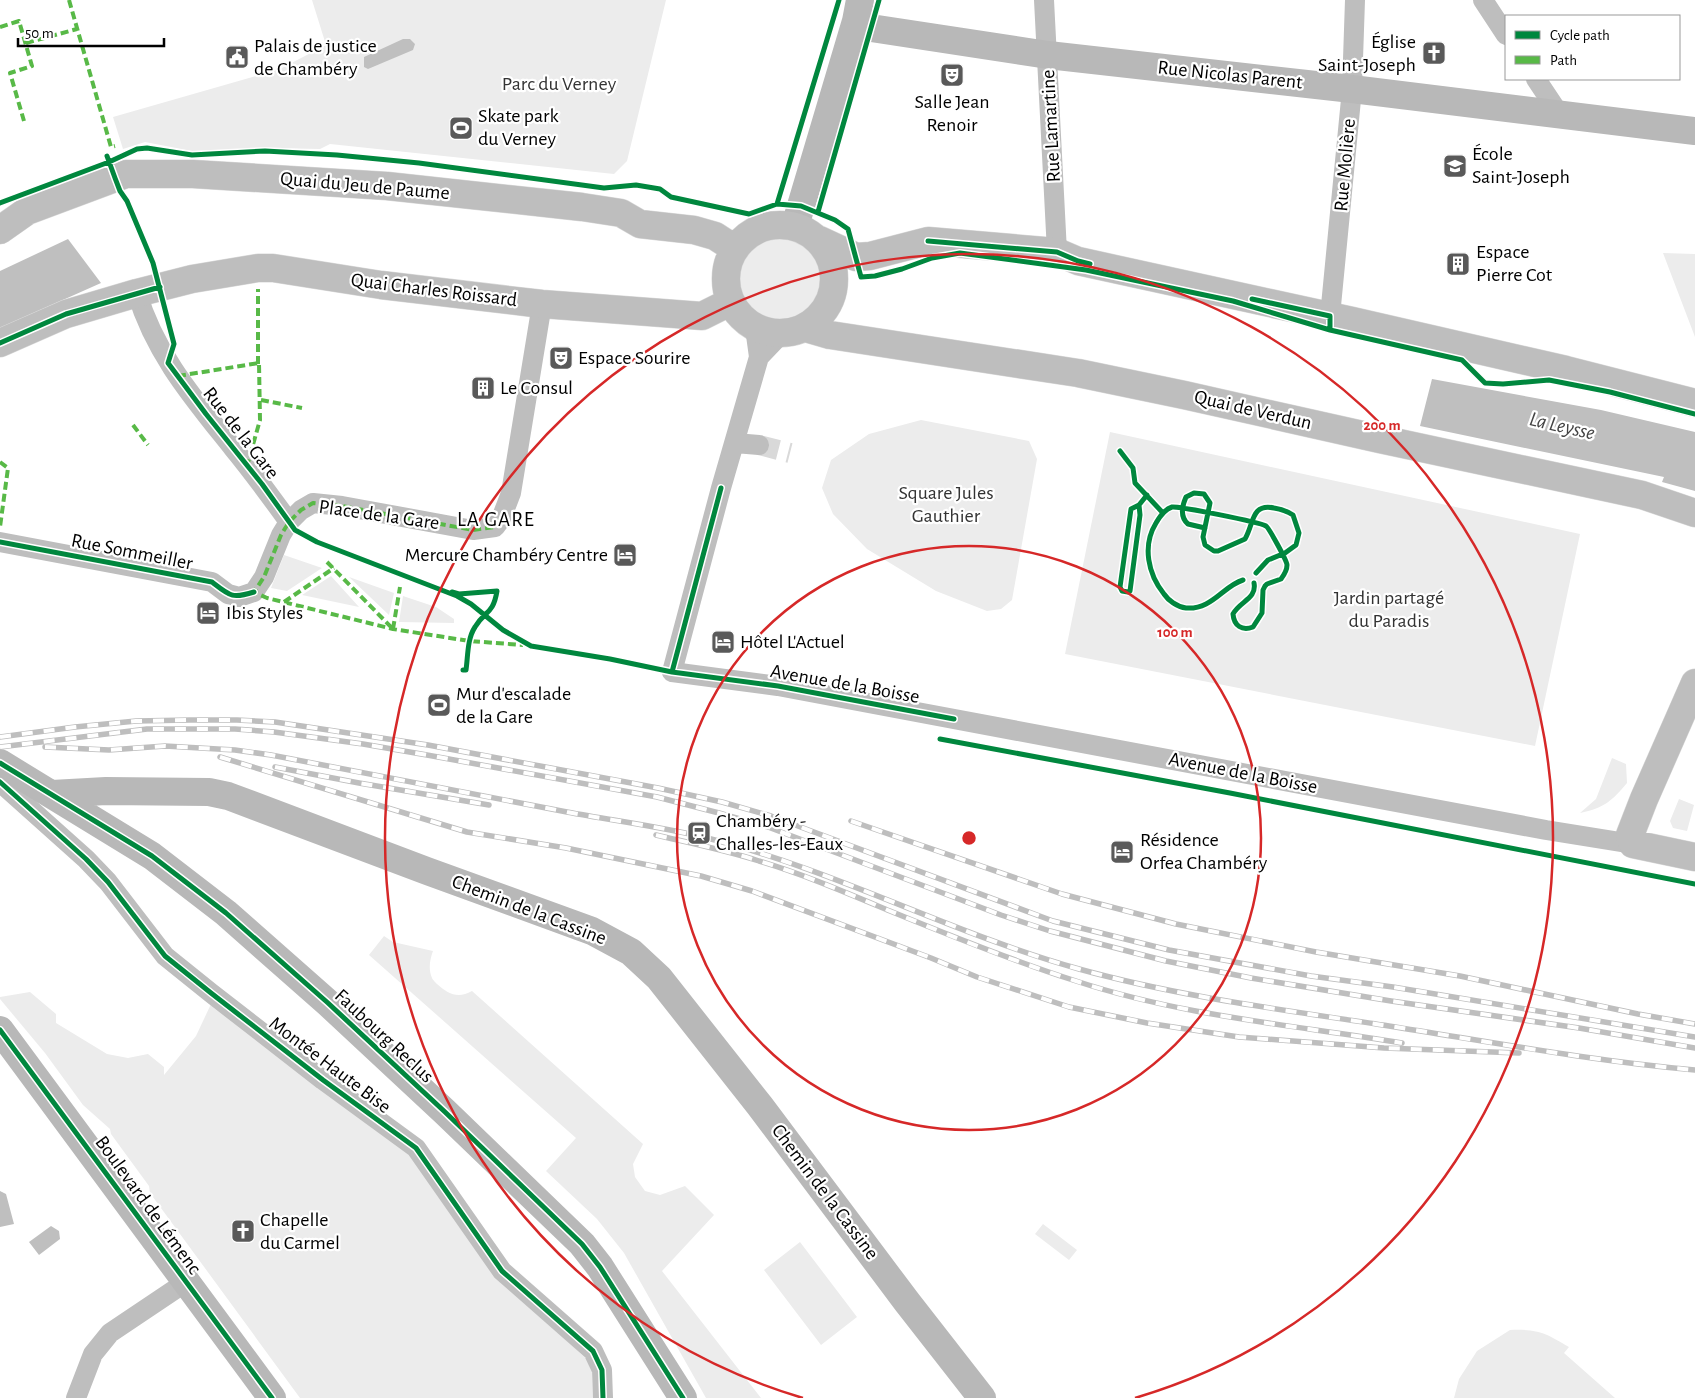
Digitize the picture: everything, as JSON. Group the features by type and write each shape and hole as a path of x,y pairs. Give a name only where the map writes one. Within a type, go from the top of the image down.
{"main road":[{"name":"Rue Nicolas Parent","path":"858,11 871,28 1048,55 1695,130"},
{"path":"805,232 858,11"},
{"name":"Quai du Jeu de Paume","path":"0,230 27,211 126,174 184,174 378,185 582,207 621,213 640,224 694,230 714,236 735,249"},
{"path":"805,232 823,246 830,257 834,272 832,296 824,311 781,330 741,317 730,302 726,289 726,274 729,261 735,249 745,238 758,230 776,225 805,232 856,257 870,256 928,241 1057,252 1078,261 1330,316 1593,377 1695,403"},
{"name":"Quai Charles Roissard","path":"0,343 66,314 137,293 192,279 258,268 272,268 381,285 542,304 702,316 730,302"},
{"name":"Quai de Verdun","path":"781,330 830,335 1078,373 1642,495 1695,512"},
{"path":"1633,844 1630,835 1695,683"},
{"name":"Faubourg Reclus","path":"0,763 24,787 152,856 186,880 328,1003 543,1204 582,1244 600,1267 683,1398"},
{"name":"Chemin de la Cassine","path":"24,787 106,791 209,792 228,796 592,931 631,952 659,978 760,1106 982,1398"},
{"name":"Avenue de la Boisse","path":"1633,844 1695,857"},
{"name":"Boulevard de Lémenc","path":"0,1030 272,1398"}],"street":[{"name":"Rue Lamartine","path":"1044,0 1057,252"},
{"name":"Rue Molière","path":"1330,316 1352,89 1355,0"},
{"path":"1483,0 1505,33"},
{"path":"1537,80 1560,115"},
{"name":"Rue de la Gare","path":"137,293 153,337 168,363 262,484 289,522"},
{"name":"Place de la Gare","path":"289,522 301,510 314,503 348,507 473,530 494,527 501,519 511,493 542,304"},
{"path":"759,445 735,443 759,357 781,330"},
{"name":"Avenue de la Boisse","path":"735,443 721,488 672,672 778,686 1546,830 1633,844"},
{"name":"Rue Sommeiller","path":"0,542 212,582 228,594 239,597 254,592 264,577 281,535 289,522"},
{"name":"Montée Haute Bise","path":"24,787 108,882 165,956 211,994 416,1148 502,1271 593,1351 602,1370 602,1398"},
{"path":"76,1398 93,1354 110,1334 186,1282"}],"green space":[{"name":"Parc du Verney","path":"312,0 666,0 627,161 614,174 330,144 320,149 266,148 192,151 145,142 123,149 113,117 280,69 326,45"},
{"path":"780,234 796,237 804,241 816,253 820,261 823,277 820,293 816,301 804,313 796,317 780,320 764,317 756,313 744,301 740,293 737,277 740,261 744,253 756,241 764,237"},
{"path":"1663,253 1695,254 1695,337"},
{"name":"Square Jules Gauthier","path":"921,420 1029,441 1037,459 1012,600 1001,609 987,611 936,591 867,549 833,514 822,488 831,460 869,434"},
{"name":"Jardin partagé du Paradis","path":"1110,432 1580,534 1535,746 1065,654"},
{"path":"284,555 322,568 287,591 271,588"},
{"path":"331,576 359,607 302,595"},
{"path":"349,577 394,593 389,615"},
{"path":"403,596 436,607 454,619 454,623 399,622"},
{"path":"1612,758 1626,764 1627,783 1607,803 1580,813 1596,799"},
{"path":"1679,799 1694,805 1687,831 1673,828 1670,821"},
{"path":"384,936 393,942 433,951 430,971 432,979 437,984 445,990 458,995 472,991 643,1144 633,1164 635,1177 645,1191 660,1195 685,1186 714,1215 662,1271 761,1398 706,1398 624,1253 597,1219 546,1171 576,1138 369,955"},
{"path":"30,992 56,1014 56,1023 107,1054 128,1058 148,1054 164,1067 164,1075 196,1036 211,1004 415,1158 492,1271 592,1364 593,1398 300,1398 150,1193 149,1186 111,1134 110,1129 83,1105 45,1053 0,999 0,997"},
{"path":"1043,1224 1077,1250 1069,1260 1035,1234"},
{"path":"800,1242 857,1317 821,1345 764,1270"},
{"path":"1510,1330 1535,1331 1554,1338 1569,1347 1564,1353 1615,1398 1454,1398 1459,1379 1477,1351"}],"water":[{"path":"403,39 410,39 415,44 413,50 368,69 364,67 364,57"},
{"path":"68,239 101,283 0,328 0,271"},
{"name":"La Leysse","path":"1432,379 1601,410 1695,432 1695,491 1662,482 1664,477 1420,426"},
{"path":"0,1191 6,1194 14,1224 0,1227"},
{"path":"51,1226 59,1231 60,1239 39,1255 29,1242"}],"tunnel":[{"path":"759,445 790,453"}],"railway":[{"path":"0,737 136,721 237,720 275,722 428,745 658,788 722,802 771,816 1053,921 1169,950 1311,976 1393,987 1695,1037"},
{"path":"0,747 147,729 235,729 274,732 363,744 427,755 657,797 719,813 768,827 1001,915 1050,931 1166,961 1251,978 1391,1001 1579,1028 1695,1048"},
{"path":"45,747 109,750 165,746 235,750 271,755 675,831 758,852 1032,955 1117,979 1194,995 1272,1008 1580,1056 1695,1070"},
{"path":"220,757 467,832 566,848 701,876 752,891 977,977 1069,1007 1147,1023 1239,1037 1384,1048 1519,1053"},
{"path":"275,767 489,805"},
{"path":"851,821 1062,894 1176,924 1316,952 1460,976 1638,1014 1695,1024"},
{"path":"656,835 733,853 775,866 825,884 1006,957 1116,993 1197,1011 1402,1043"}],"marked path":[{"path":"69,0 111,147 115,146"},
{"path":"0,27 19,21 32,66 10,73 24,121"},
{"path":"26,43 77,29"},
{"path":"258,289 258,364"},
{"path":"178,376 259,363 260,420 247,466"},
{"path":"261,400 302,408"},
{"path":"133,425 148,445"},
{"path":"0,462 8,468 0,527"},
{"path":"501,519 495,527 473,530 342,506 313,503 301,510 289,522 281,535 264,577 254,592 267,598 393,629 469,641 523,645"},
{"path":"327,562 393,629"},
{"path":"284,602 334,568"},
{"path":"393,629 400,587"}],"cycle path":[{"path":"777,204 839,0"},
{"path":"818,212 879,0"},
{"path":"0,203 109,162 137,149 147,148 192,155 265,151 337,155 419,163 604,188 636,185 660,189 671,197 749,214 777,204 801,206 835,220 848,229 861,277 875,276 932,258 960,253 1086,270 1233,301 1330,330 1462,360 1485,383 1503,384 1549,380 1610,392 1695,414"},
{"path":"107,156 120,191 127,201 153,263 174,344 168,363 262,484 295,530 317,542 457,596 471,604 503,630 531,646 610,659 672,672 778,686 954,719"},
{"path":"928,241 1057,252 1090,264"},
{"path":"0,343 66,314 160,287"},
{"path":"1252,299 1330,316 1330,330"},
{"path":"1120,451 1133,468 1135,483 1163,513"},
{"path":"672,672 721,488"},
{"path":"1205,528 1188,524 1183,515 1186,497 1194,493 1204,494 1210,503 1203,537 1205,545 1214,551 1245,539 1254,516 1261,509 1267,507 1277,508 1293,515 1299,533 1296,545 1285,553 1268,560 1256,573"},
{"path":"1139,505 1131,509 1120,587 1122,591 1128,592 1130,591 1140,515 1139,505 1147,495"},
{"path":"1243,580 1229,587 1210,602 1195,608 1186,608 1170,601 1158,586 1149,560 1149,541 1161,515 1169,508 1178,507 1266,526 1287,565 1281,579 1265,586 1263,590 1262,613 1253,627 1242,628 1235,622 1233,614 1251,596 1254,583"},
{"path":"0,542 212,582 227,593 236,596 254,592"},
{"path":"452,592 459,594 497,591 491,608 472,632 466,670 463,670"},
{"path":"940,739 1230,793 1695,884"},
{"path":"0,763 152,856 226,913 328,1003 582,1244 600,1267 683,1398"},
{"path":"0,782 86,859 108,882 165,956 323,1080 416,1148 502,1271 593,1351 602,1370 603,1398"},
{"path":"0,1030 272,1398"}],"place":[{"name":"Église Saint-Joseph","path":"1434,53"},
{"name":"Palais de justice de Chambéry","path":"237,57"},
{"name":"Salle Jean Renoir","path":"952,75"},
{"name":"Skate park du Verney","path":"461,128"},
{"name":"École Saint-Joseph","path":"1455,166"},
{"name":"Espace Pierre Cot","path":"1458,264"},
{"name":"Espace Sourire","path":"561,358"},
{"name":"Le Consul","path":"483,388"},
{"name":"Mercure Chambéry Centre","path":"625,555"},
{"name":"Ibis Styles","path":"208,613"},
{"name":"Hôtel L'Actuel","path":"723,642"},
{"name":"Mur d'escalade de la Gare","path":"439,705"},
{"name":"Chambéry - Challes-les-Eaux","path":"699,833"},
{"name":"Résidence Orfea Chambéry","path":"1122,852"},
{"name":"Chapelle du Carmel","path":"243,1231"}],"district":[{"name":"LA GARE","path":"496,519"}]}
